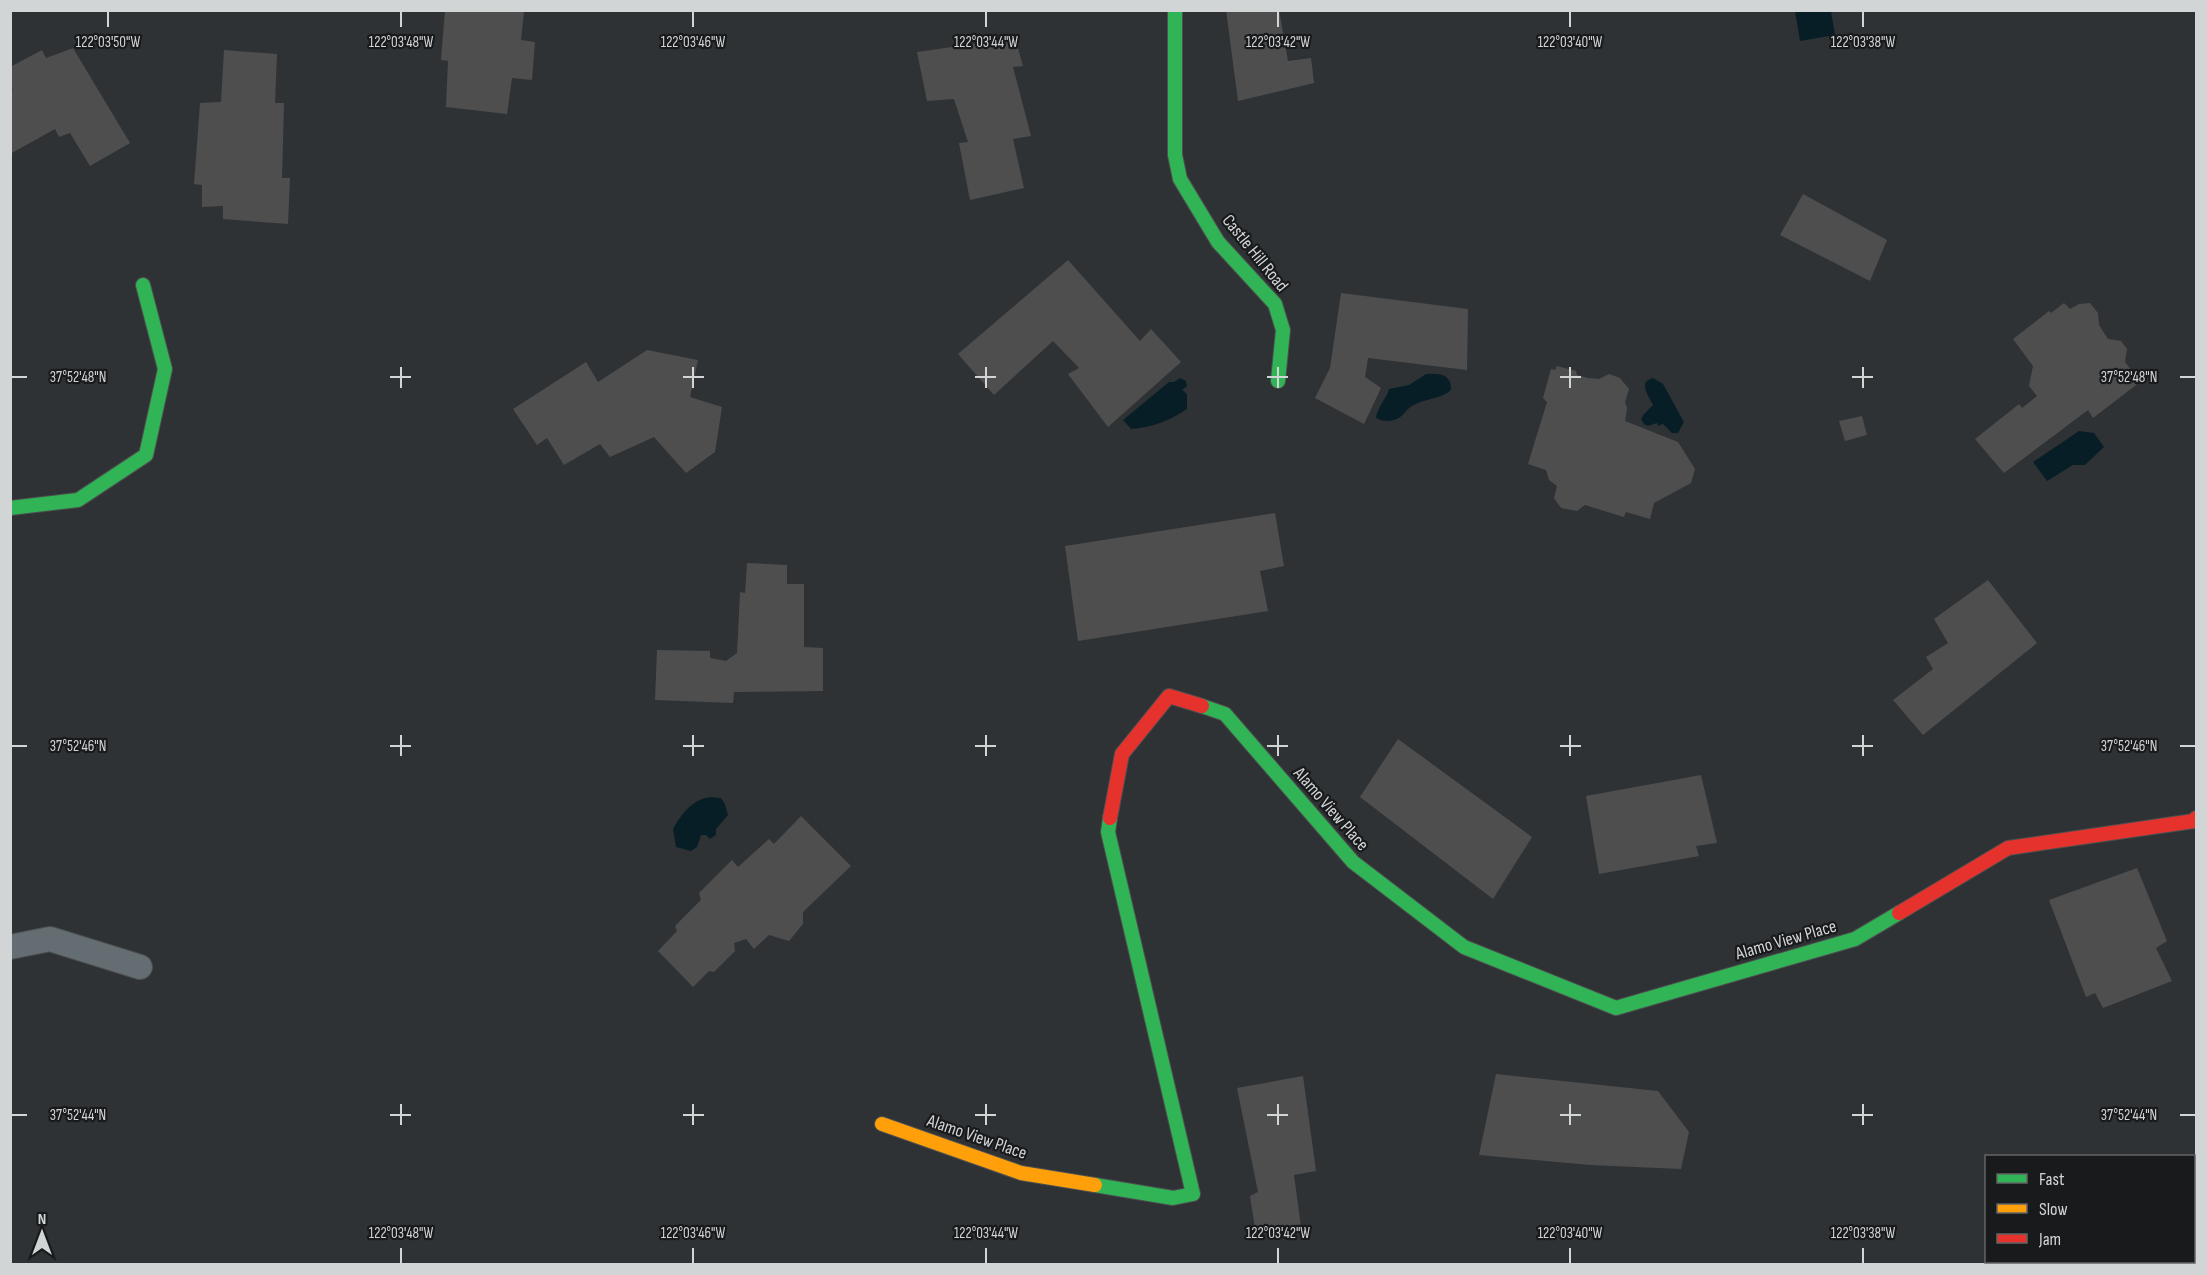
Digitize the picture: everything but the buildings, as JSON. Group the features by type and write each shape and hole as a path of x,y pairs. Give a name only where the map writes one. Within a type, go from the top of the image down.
{"street":[{"name":"Castle Hill Road","path":"1175,10 1175,155 1180,179 1218,242 1275,304 1282,330 1278,381"},
{"path":"10,508 78,500 146,455 165,369 142,285"},
{"name":"Alamo View Place","path":"882,1124 1022,1173 1173,1198 1193,1194 1108,832 1122,754 1169,696 1225,714 1353,862 1464,947 1616,1008 1855,939 2008,848 2194,821 2196,818"}],"lane":[{"path":"10,947 50,939 140,967"}],"water":[{"path":"1795,11 1831,11 1835,35 1800,41"},
{"path":"1426,374 1444,376 1451,385 1451,390 1442,396 1412,406 1397,419 1387,421 1376,418 1389,389 1409,385"},
{"path":"1180,378 1186,381 1187,386 1182,390 1187,394 1187,409 1174,417 1146,427 1131,429 1123,420 1169,382"},
{"path":"1653,378 1663,384 1684,422 1678,433 1672,433 1663,424 1648,426 1641,419 1653,405 1645,386 1648,380"},
{"path":"2079,431 2094,433 2104,447 2085,465 2073,465 2047,481 2033,462"},
{"path":"711,797 721,798 728,815 716,829 716,835 710,839 706,835 701,835 697,847 691,851 676,847 673,829 680,818 693,804"}],"traffic: fast":[{"path":"1175,10 1175,155 1180,179 1218,242 1275,304 1283,330 1278,381"},
{"path":"10,508 78,500 146,455 165,369 143,285"},
{"path":"1202,706 1225,714 1353,862 1464,947 1616,1008 1855,939 1899,913"},
{"path":"1095,1185 1173,1198 1193,1194 1108,832 1110,818"}],"traffic: slow":[{"path":"882,1124 1021,1173 1095,1185"}],"traffic: jam":[{"path":"1110,818 1122,754 1169,696 1202,706"},
{"path":"1899,913 2008,848 2194,821 2196,818"}]}
